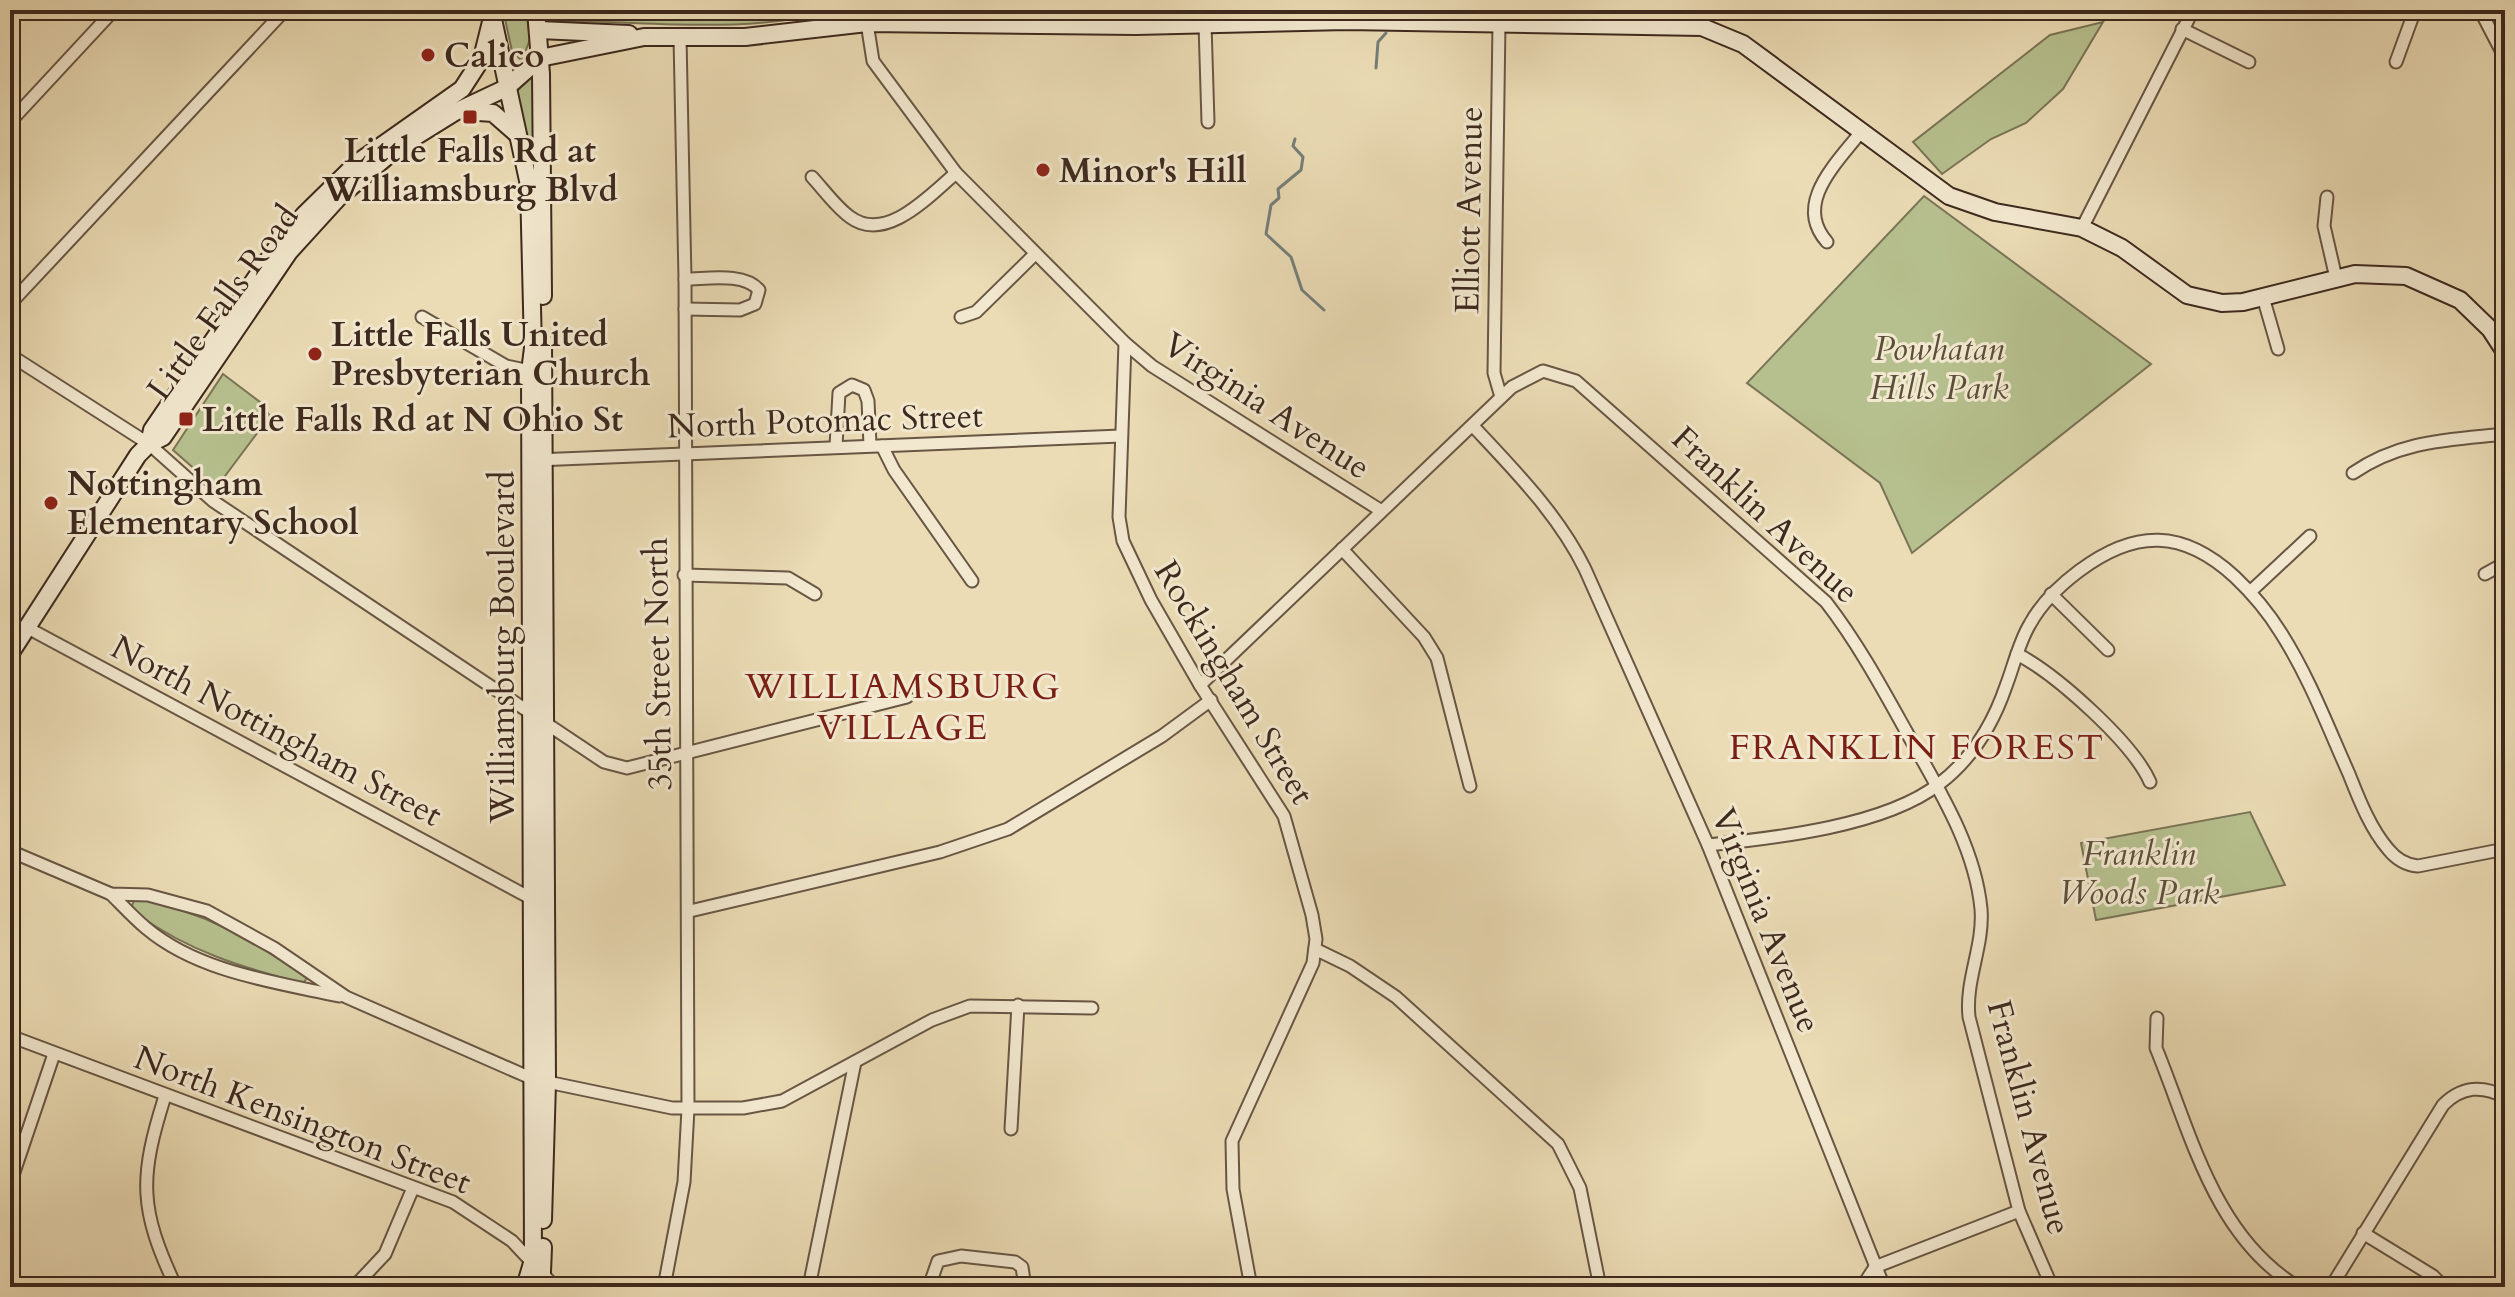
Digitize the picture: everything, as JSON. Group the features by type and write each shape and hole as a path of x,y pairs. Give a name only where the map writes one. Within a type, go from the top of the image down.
{"street":[{"path":"10,122 114,10"},
{"path":"10,304 285,10"},
{"name":"Williamsburg Boulevard","path":"536,10 539,30 534,62 536,372 545,720 539,902"},
{"path":"2082,228 2193,10"},
{"path":"2396,62 2415,10"},
{"path":"2480,10 2505,58"},
{"path":"492,14 482,58 451,106 484,110 505,121 518,135"},
{"name":"Williamsburg Boulevard","path":"492,14 529,185 536,372"},
{"path":"539,30 680,37 773,35 867,23 1053,17 1136,26 1347,16 1499,23 1703,18 1949,196 1995,212 2082,228 2122,248 2187,295 2222,303 2263,297 2336,278 2386,273 2443,290 2475,312 2505,352"},
{"name":"Virginia Avenue","path":"867,23 873,61 956,173 1125,343 1168,377 1380,510"},
{"name":"Elliott Avenue","path":"1499,23 1494,373 1501,397"},
{"path":"1205,24 1208,122"},
{"path":"2182,29 2249,62"},
{"path":"497,40 515,63 534,62 644,37"},
{"name":"35th Street North","path":"664,1287 684,1182 688,1109 690,911 680,37"},
{"name":"Little Falls Road","path":"10,654 149,444 163,437 289,252 313,223 366,173 451,106 506,88 534,62"},
{"path":"1827,242 1815,222 1815,198 1860,133"},
{"path":"812,177 850,218 867,226 889,223 918,205 956,173"},
{"path":"2327,197 2324,226 2336,278"},
{"path":"961,317 976,312 1035,254"},
{"path":"685,279 740,280 752,282 759,290 755,304 740,310 685,309"},
{"path":"2263,297 2278,349"},
{"path":"422,317 506,366 536,372"},
{"name":"Rockingham Street","path":"1125,343 1119,517 1123,541 1131,562 1200,685 1284,816 1312,915 1315,949 1299,995 1232,1141 1233,1189 1251,1287"},
{"path":"10,355 149,444 213,501 531,710 604,762 627,768 907,697"},
{"name":"Franklin Avenue","path":"1501,397 1536,372 1553,371 1576,381 1644,438 1695,489 1795,571 1826,602 1853,637 1938,785 1961,840 1980,906 1980,936 1969,984 1969,1017 2019,1211 2052,1287"},
{"path":"836,446 839,393 852,385 864,390 876,445 972,581"},
{"path":"1200,685 1501,397"},
{"name":"Virginia Avenue","path":"1473,426 1529,487 1575,549 1708,845 1884,1287"},
{"path":"2353,473 2372,459 2413,444 2505,434"},
{"name":"North Potomac Street","path":"538,460 1121,436"},
{"name":"Williamsburg Boulevard","path":"525,1287 537,1273 539,902 531,710 538,460"},
{"path":"2250,592 2310,536"},
{"path":"1708,845 1746,841 1864,817 1918,798 1938,785 1962,764 1985,732 2028,627 2051,594 2105,554 2132,543 2161,539 2201,551 2250,592 2288,645 2365,811 2389,851 2405,864 2418,866 2505,849"},
{"path":"1342,549 1424,637 1437,658 1470,786"},
{"path":"2485,574 2505,563"},
{"path":"684,575 788,578 815,594"},
{"path":"2051,594 2108,650"},
{"name":"North Nottingham Street","path":"26,627 539,902"},
{"path":"2017,654 2034,663 2089,710 2137,757 2150,782"},
{"path":"690,911 940,852 1008,829 1162,736 1211,700"},
{"path":"10,851 111,894 148,930 187,953 225,969 346,997 540,1081 688,1109 743,1108 782,1101 932,1020 970,1006 1092,1008"},
{"path":"111,894 148,895 207,911 274,948 346,997"},
{"path":"1315,949 1350,966 1396,997 1558,1144 1580,1188 1600,1287"},
{"path":"1011,1129 1018,1005"},
{"path":"2157,1018 2156,1048 2227,1218 2257,1258 2298,1287"},
{"name":"North Kensington Street","path":"10,1036 453,1202 494,1227 537,1273 555,1287"},
{"path":"10,1184 54,1054"},
{"path":"809,1287 855,1062"},
{"path":"2331,1287 2425,1131 2448,1100 2474,1088 2505,1097"},
{"path":"165,1096 147,1154 145,1203 154,1239 176,1287"},
{"path":"354,1287 385,1254 413,1188"},
{"path":"1862,1287 1875,1267 2019,1211"},
{"path":"2363,1233 2433,1276 2444,1287"},
{"path":"929,1287 938,1261 961,1256 1015,1262 1022,1267 1025,1287"},
{"path":"10,1279 14,1287"}],"green space":[{"path":"503,10 526,10 530,39 522,61 512,51"},
{"path":"551,10 835,10 767,22 698,25 559,21"},
{"path":"2103,22 2063,89 2026,123 1991,139 1942,174 1913,142 2050,35"},
{"path":"536,73 536,219 515,93"},
{"name":"Powhatan Hills Park","path":"1924,196 2151,364 1912,553 1880,483 1747,383"},
{"path":"223,374 260,402 270,416 216,488 173,450"},
{"name":"Franklin Woods Park","path":"2250,812 2285,885 2096,920 2081,843"},
{"path":"135,898 183,911 226,928 307,978 303,983 196,948 137,914 131,908"}],"waterway":[{"path":"1376,68 1378,42 1386,33"},
{"path":"1295,139 1293,146 1303,157 1301,170 1278,189 1279,198 1271,205 1266,234 1291,257 1302,290 1324,310"}],"place":[{"name":"Calico","path":"428,55"},
{"name":"Little Falls Rd at Williamsburg Blvd","path":"470,117"},
{"name":"Minor's Hill","path":"1043,170"},
{"name":"Little Falls United Presbyterian Church","path":"315,354"},
{"name":"Little Falls Rd at N Ohio St","path":"186,419"},
{"name":"Nottingham Elementary School","path":"51,503"}],"district":[{"name":"WILLIAMSBURG VILLAGE","path":"903,706"},
{"name":"FRANKLIN FOREST","path":"1917,746"}]}
